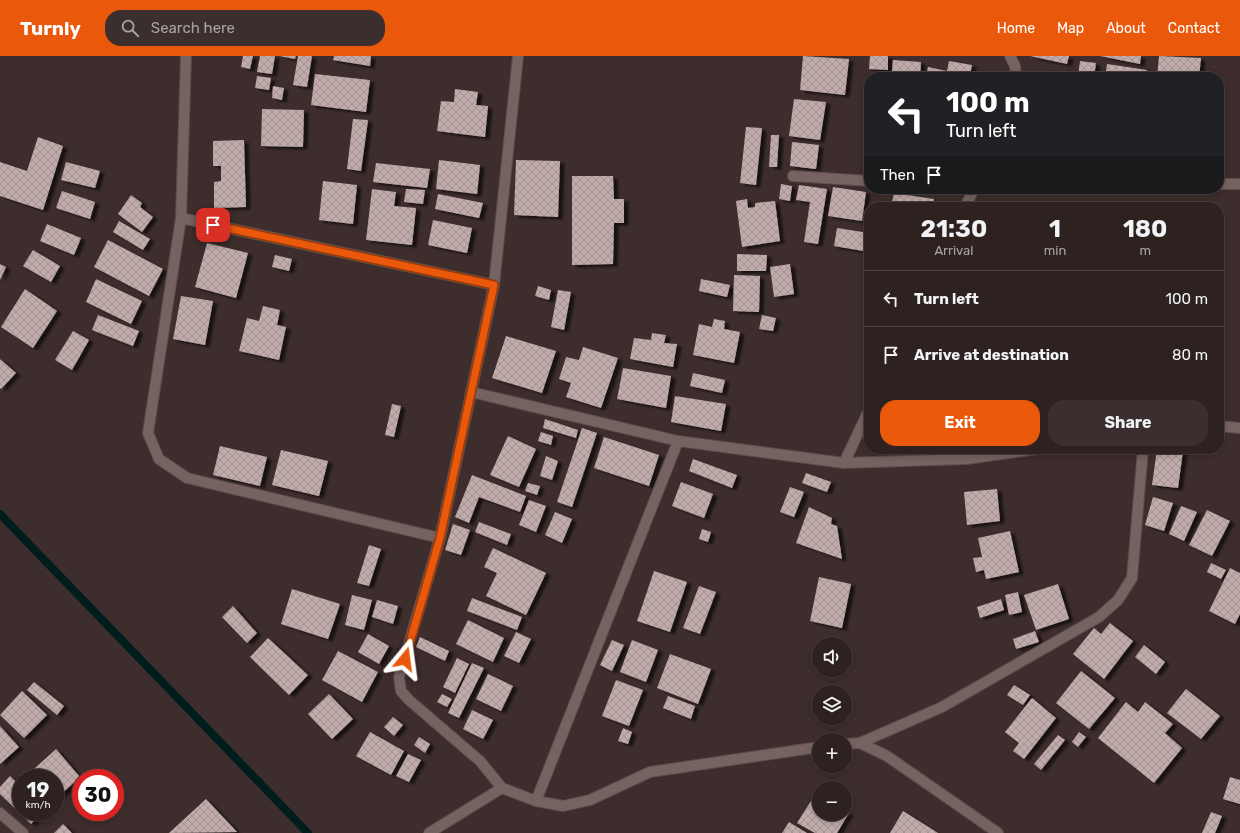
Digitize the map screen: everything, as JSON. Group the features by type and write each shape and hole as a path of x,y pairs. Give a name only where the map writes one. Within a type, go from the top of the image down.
{"street":[{"path":"186,56 181,218 148,433 159,459 187,478 440,538"},
{"path":"518,56 494,285 440,538 399,677 401,690 409,700 480,762 502,788 536,801 563,806 590,800 650,772 812,748"},
{"path":"1010,56 1015,66 1016,72"},
{"path":"793,176 864,181"},
{"path":"1224,184 1240,184"},
{"path":"181,218 494,285"},
{"path":"471,392 678,441 844,463 966,459 1002,454"},
{"path":"844,463 864,421"},
{"path":"1224,426 1240,428"},
{"path":"536,801 678,441"},
{"path":"852,744 860,743 942,707 1099,617 1118,600 1132,578 1143,454"},
{"path":"860,743 887,756 998,833"},
{"path":"429,833 502,788"},
{"path":"0,813 23,833"}],"building":[{"path":"243,56 253,56 250,69 241,67"},
{"path":"260,56 275,56 272,74 257,72"},
{"path":"279,56 296,56 295,59"},
{"path":"298,56 312,56 307,87 293,85"},
{"path":"334,56 371,56 370,66 333,60"},
{"path":"803,56 849,59 845,95 800,90"},
{"path":"870,56 888,56 888,70 869,69"},
{"path":"1030,56 1069,56 1067,64"},
{"path":"1100,56 1141,56 1140,64"},
{"path":"1159,56 1201,58 1200,72 1157,72"},
{"path":"893,60 921,62 920,72 892,71"},
{"path":"949,61 972,65 971,72 927,72 928,67 947,71"},
{"path":"1080,61 1096,63 1095,72 1079,72"},
{"path":"1107,64 1147,70 1146,72 1106,72"},
{"path":"315,74 370,80 366,112 311,105"},
{"path":"257,76 271,78 269,90 255,88"},
{"path":"273,86 284,88 282,100 272,98"},
{"path":"455,89 478,92 476,105 488,106 485,137 437,131 441,101 454,102"},
{"path":"794,99 826,102 820,140 789,136"},
{"path":"262,109 304,110 303,147 261,146"},
{"path":"353,119 368,120 361,171 347,169"},
{"path":"746,127 762,128 756,185 740,183"},
{"path":"771,135 779,135 777,167 769,167"},
{"path":"38,137 63,146 43,210 0,196 0,162 27,171"},
{"path":"244,140 246,207 214,208 214,182 221,181 221,166 213,166 213,141"},
{"path":"792,142 819,145 816,169 790,166"},
{"path":"439,160 480,165 477,194 436,189"},
{"path":"516,160 560,161 558,217 514,215"},
{"path":"66,162 100,171 95,188 61,180"},
{"path":"376,163 430,169 427,188 373,182"},
{"path":"572,176 613,176 614,199 624,199 624,223 614,223 613,264 572,265"},
{"path":"323,181 357,185 353,224 319,220"},
{"path":"781,184 792,186 790,201 779,199"},
{"path":"799,185 827,189 818,244 804,242 810,202 796,200"},
{"path":"833,187 864,192 864,194 866,194 862,221 828,216"},
{"path":"372,189 396,192 394,206 416,208 412,245 366,240"},
{"path":"406,189 425,190 423,204 404,202"},
{"path":"62,191 95,202 90,219 56,208"},
{"path":"438,194 483,203 479,218 435,209"},
{"path":"894,194 934,199 934,202 892,202"},
{"path":"131,195 142,203 140,207 153,217 142,232 118,214"},
{"path":"747,199 748,208 755,207 755,203 775,201 780,241 742,247 736,201"},
{"path":"433,220 472,228 467,253 428,245"},
{"path":"119,221 150,239 143,250 113,232"},
{"path":"47,224 81,238 74,255 40,241"},
{"path":"837,228 864,232 864,251 834,246"},
{"path":"108,240 163,269 149,296 94,267"},
{"path":"207,243 248,253 236,298 195,287"},
{"path":"33,250 60,266 51,282 23,266"},
{"path":"737,254 767,255 766,271 737,271"},
{"path":"275,255 292,259 289,271 272,267"},
{"path":"0,264 6,267 0,280"},
{"path":"790,264 794,294 774,297 770,267"},
{"path":"734,275 760,276 759,312 733,311"},
{"path":"96,279 142,301 131,324 86,302"},
{"path":"701,279 730,285 727,297 699,291"},
{"path":"538,286 551,290 549,300 535,296"},
{"path":"25,289 57,311 33,348 1,327"},
{"path":"558,290 571,292 564,330 551,327"},
{"path":"181,296 213,301 205,345 173,339"},
{"path":"263,306 280,310 277,325 286,327 279,360 239,351 247,318 259,321"},
{"path":"98,315 139,331 133,346 92,330"},
{"path":"762,315 776,318 773,331 759,329"},
{"path":"714,319 725,321 724,329 740,332 734,363 693,355 699,324 712,327"},
{"path":"73,331 89,340 72,370 55,360"},
{"path":"652,333 666,335 664,343 677,344 673,367 630,359 634,338 651,340"},
{"path":"506,336 556,351 542,393 492,378"},
{"path":"583,347 618,358 601,408 566,397 571,383 559,379 566,357 579,360"},
{"path":"0,359 16,373 1,389 0,388"},
{"path":"623,368 671,376 666,408 617,399"},
{"path":"693,373 725,380 722,393 690,386"},
{"path":"675,396 726,404 721,431 671,422"},
{"path":"392,404 401,406 394,437 385,435"},
{"path":"545,419 578,430 576,438 543,428"},
{"path":"582,428 597,433 572,507 557,502"},
{"path":"541,432 553,436 551,445 538,441"},
{"path":"508,436 536,449 519,487 490,475"},
{"path":"604,437 659,455 649,486 594,468"},
{"path":"220,446 267,457 260,486 213,475"},
{"path":"281,450 328,461 319,496 272,485"},
{"path":"1156,454 1183,454 1178,488 1152,485"},
{"path":"546,456 558,461 552,480 540,476"},
{"path":"693,459 737,475 732,488 689,471"},
{"path":"806,473 831,482 827,492 802,483"},
{"path":"472,475 526,496 520,512 479,497 469,523 455,517"},
{"path":"681,482 713,494 704,518 672,506"},
{"path":"528,483 540,486 537,495 525,491"},
{"path":"790,487 804,492 794,517 780,512"},
{"path":"997,489 1000,521 967,525 964,492"},
{"path":"1153,497 1173,503 1164,531 1145,525"},
{"path":"529,500 546,506 536,532 519,525"},
{"path":"1181,506 1197,512 1184,541 1169,534"},
{"path":"809,507 832,518 831,524 837,526 842,559 796,543"},
{"path":"1207,510 1230,521 1212,556 1189,545"},
{"path":"555,512 572,519 562,543 545,535"},
{"path":"479,522 511,534 507,545 475,532"},
{"path":"453,524 470,530 461,555 445,550"},
{"path":"702,529 711,532 708,542 699,539"},
{"path":"1010,531 1019,572 986,579 984,570 976,572 973,558 982,557 978,538"},
{"path":"369,545 381,549 369,586 357,583"},
{"path":"493,548 546,573 526,615 486,596 497,573 484,567"},
{"path":"1211,563 1226,570 1221,579 1207,572"},
{"path":"1230,568 1240,573 1240,614 1235,624 1209,611"},
{"path":"654,571 687,582 670,632 637,621"},
{"path":"819,577 851,584 842,628 810,621"},
{"path":"1058,584 1069,619 1036,630 1024,595"},
{"path":"699,586 716,592 700,634 683,628"},
{"path":"292,589 340,604 328,639 281,624"},
{"path":"1018,592 1022,612 1009,615 1005,595"},
{"path":"352,595 372,600 364,630 345,625"},
{"path":"472,598 522,617 517,630 467,611"},
{"path":"1001,599 1004,610 980,618 977,607"},
{"path":"377,600 398,606 393,624 372,617"},
{"path":"233,606 257,633 247,643 222,617"},
{"path":"468,620 504,638 493,662 456,644"},
{"path":"1110,623 1133,641 1104,679 1073,654 1094,628 1101,634"},
{"path":"1035,631 1039,642 1016,649 1013,639"},
{"path":"516,632 531,639 519,663 504,656"},
{"path":"368,634 389,646 379,664 358,652"},
{"path":"420,637 449,651 445,661 416,647"},
{"path":"268,638 308,675 289,695 250,657"},
{"path":"612,640 624,645 612,671 600,665"},
{"path":"632,640 658,650 646,682 620,672"},
{"path":"1144,645 1165,662 1156,674 1135,657"},
{"path":"338,651 378,672 362,702 322,680"},
{"path":"670,654 711,669 698,704 657,688"},
{"path":"457,658 469,664 455,693 443,687"},
{"path":"472,663 484,668 459,718 448,713"},
{"path":"1081,671 1115,698 1089,729 1056,703"},
{"path":"488,674 513,686 501,711 476,699"},
{"path":"616,680 643,690 629,726 602,716"},
{"path":"34,682 64,706 57,715 27,690"},
{"path":"1014,685 1030,695 1023,705 1007,695"},
{"path":"1186,689 1220,716 1201,739 1167,713"},
{"path":"22,691 47,715 24,738 0,715"},
{"path":"329,694 353,719 332,739 308,714"},
{"path":"442,694 452,699 447,707 437,702"},
{"path":"668,696 695,706 691,719 663,708"},
{"path":"1032,698 1056,718 1024,759 1013,751 1019,743 1005,732"},
{"path":"1126,702 1138,712 1145,702 1173,724 1165,733 1182,748 1154,783 1098,738"},
{"path":"472,710 493,720 483,739 463,729"},
{"path":"393,717 403,725 394,736 384,727"},
{"path":"0,726 19,747 0,764"},
{"path":"623,728 632,732 628,744 618,741"},
{"path":"370,732 404,751 391,775 356,756"},
{"path":"1079,732 1086,737 1078,747 1072,742"},
{"path":"1058,735 1065,740 1041,770 1034,764"},
{"path":"419,737 430,744 425,753 414,745"},
{"path":"56,749 73,769 72,784 64,792 64,769 34,769"},
{"path":"408,754 421,760 409,782 396,776"},
{"path":"10,776 12,778 12,806 0,794 0,787"},
{"path":"1230,777 1240,780 1240,804 1223,799"},
{"path":"206,799 237,832 169,833"},
{"path":"812,799 812,821 844,821 837,833 815,833 797,823"},
{"path":"903,811 938,833 890,833"},
{"path":"1211,812 1222,816 1215,833 1202,833"},
{"path":"789,822 807,833 782,833"},
{"path":"63,824 72,833 54,833"}],"waterway":[{"path":"0,514 308,833"}],"route":[{"path":"213,225 494,285 440,538 405,659"}]}
